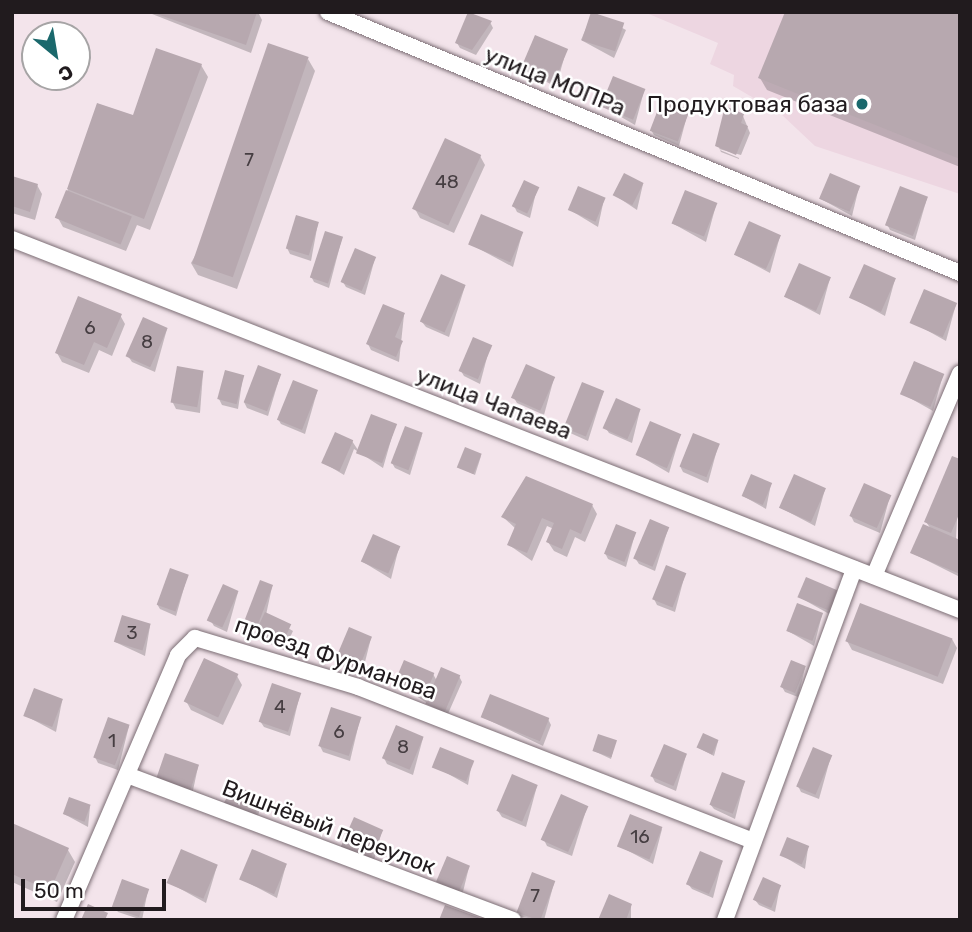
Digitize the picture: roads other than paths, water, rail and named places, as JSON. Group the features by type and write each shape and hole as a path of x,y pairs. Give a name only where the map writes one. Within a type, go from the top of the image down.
{"street":[{"name":"улица МОПРа","path":"328,12 960,273"},
{"name":"улица Чапаева","path":"12,239 960,610"},
{"path":"874,576 960,373"},
{"path":"725,920 854,569"},
{"name":"проезд Фурманова","path":"64,920 130,776 178,655 195,638 206,637 358,687 752,841"},
{"name":"Вишнёвый переулок","path":"130,776 513,920"}],"place":[{"name":"Продуктовая база","path":"862,104"}]}
